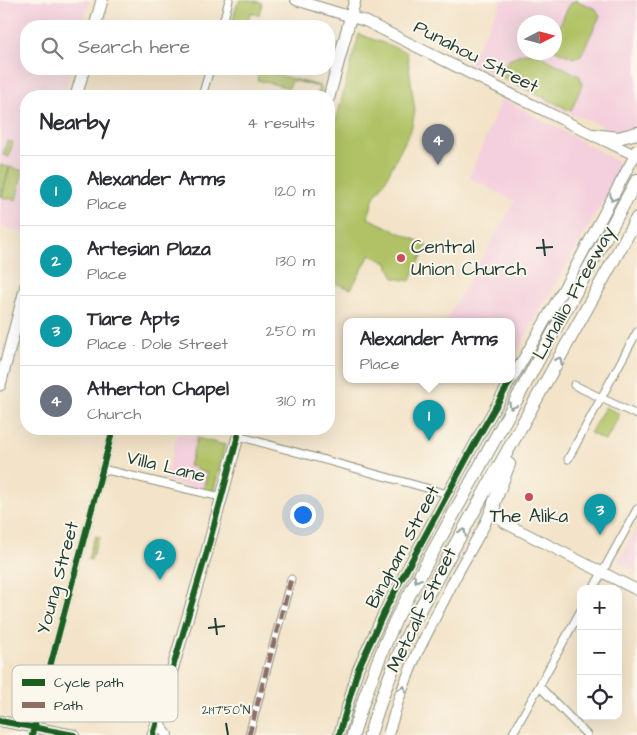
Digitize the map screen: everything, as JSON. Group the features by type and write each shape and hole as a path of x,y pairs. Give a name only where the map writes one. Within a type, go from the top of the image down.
{"highway":[{"path":"592,135 618,138 637,133"},
{"name":"Lunalilo Freeway","path":"353,735 378,659 396,619 637,180"},
{"name":"Lunalilo Freeway","path":"370,735 389,678 409,629 637,218"},
{"path":"494,504 532,409"}],"main road":[{"path":"97,20 102,0"},
{"path":"335,75 355,0"},
{"path":"78,90 82,75"},
{"path":"331,90 335,75"},
{"path":"0,385 20,309"},
{"path":"173,665 238,435"},
{"path":"153,735 157,722"}],"street":[{"path":"224,20 229,0"},
{"name":"Punahou Street","path":"296,0 364,20 592,135 636,154"},
{"path":"204,90 208,75"},
{"name":"Bingham Street","path":"515,372 569,278 636,154"},
{"path":"568,459 637,332"},
{"name":"Bingham Street","path":"339,735 358,669 387,606 509,383"},
{"path":"574,384 637,415"},
{"name":"Young Street","path":"50,665 111,435"},
{"path":"249,435 448,494"},
{"name":"Villa Lane","path":"102,469 221,498"},
{"path":"494,504 497,515 505,523 637,590"},
{"name":"Metcalf Street","path":"388,735 399,698 416,655 494,504"},
{"path":"595,585 637,509"},
{"path":"484,526 505,523"},
{"path":"249,735 291,579"},
{"path":"512,735 577,617"},
{"path":"539,686 587,735"},
{"path":"0,722 32,731 74,735"},
{"path":"161,722 161,728 167,735"}],"shaded area":[{"path":"0,0 89,0 84,20 20,20 20,75 69,75 65,90 20,90 20,231 0,226"},
{"path":"502,0 637,0 637,126 631,137 570,113 469,63"},
{"path":"502,98 624,165 515,355 515,318 447,318 515,201 469,178"},
{"path":"177,435 186,435 225,445 213,493 165,480"},
{"path":"637,527 637,572 618,562"}],"green space":[{"path":"240,0 262,3 259,15 250,13 248,20 233,20"},
{"path":"575,0 596,9 600,16 581,55 573,58 562,53 562,20 570,4"},
{"path":"359,34 407,52 415,111 411,130 384,183 374,197 368,218 427,245 410,281 394,278 387,263 370,255 351,289 335,283 335,124"},
{"path":"517,56 517,60 549,60 580,76 582,85 571,111 498,75 508,61"},
{"path":"258,75 279,75 320,86 322,89 318,90 319,87 292,80 289,88 257,80"},
{"path":"7,141 13,142 9,157 3,155"},
{"path":"0,165 9,167 1,196 0,196"},
{"path":"10,167 20,170 20,183 16,200 2,197"},
{"path":"605,407 620,414 606,441 590,433"},
{"path":"197,438 225,445 213,493 203,490 207,473 189,466"},
{"path":"96,536 101,538 98,538 91,560 88,559"}],"marked path":[{"path":"249,735 291,579"}],"cycle path":[{"path":"339,735 358,669 387,606 509,383"},
{"path":"51,665 111,435"},
{"path":"174,665 238,436"},
{"path":"0,721 74,735"},
{"path":"32,735 35,722"},
{"path":"153,735 157,722"}],"place":[{"name":"Atherton Chapel","path":"438,165"},
{"name":"Central Union Church","path":"401,258"},
{"name":"Alexander Arms","path":"429,441"},
{"name":"The Alika","path":"529,497"},
{"name":"Tiare Apts","path":"600,535"},
{"name":"Artesian Plaza","path":"160,580"}]}
